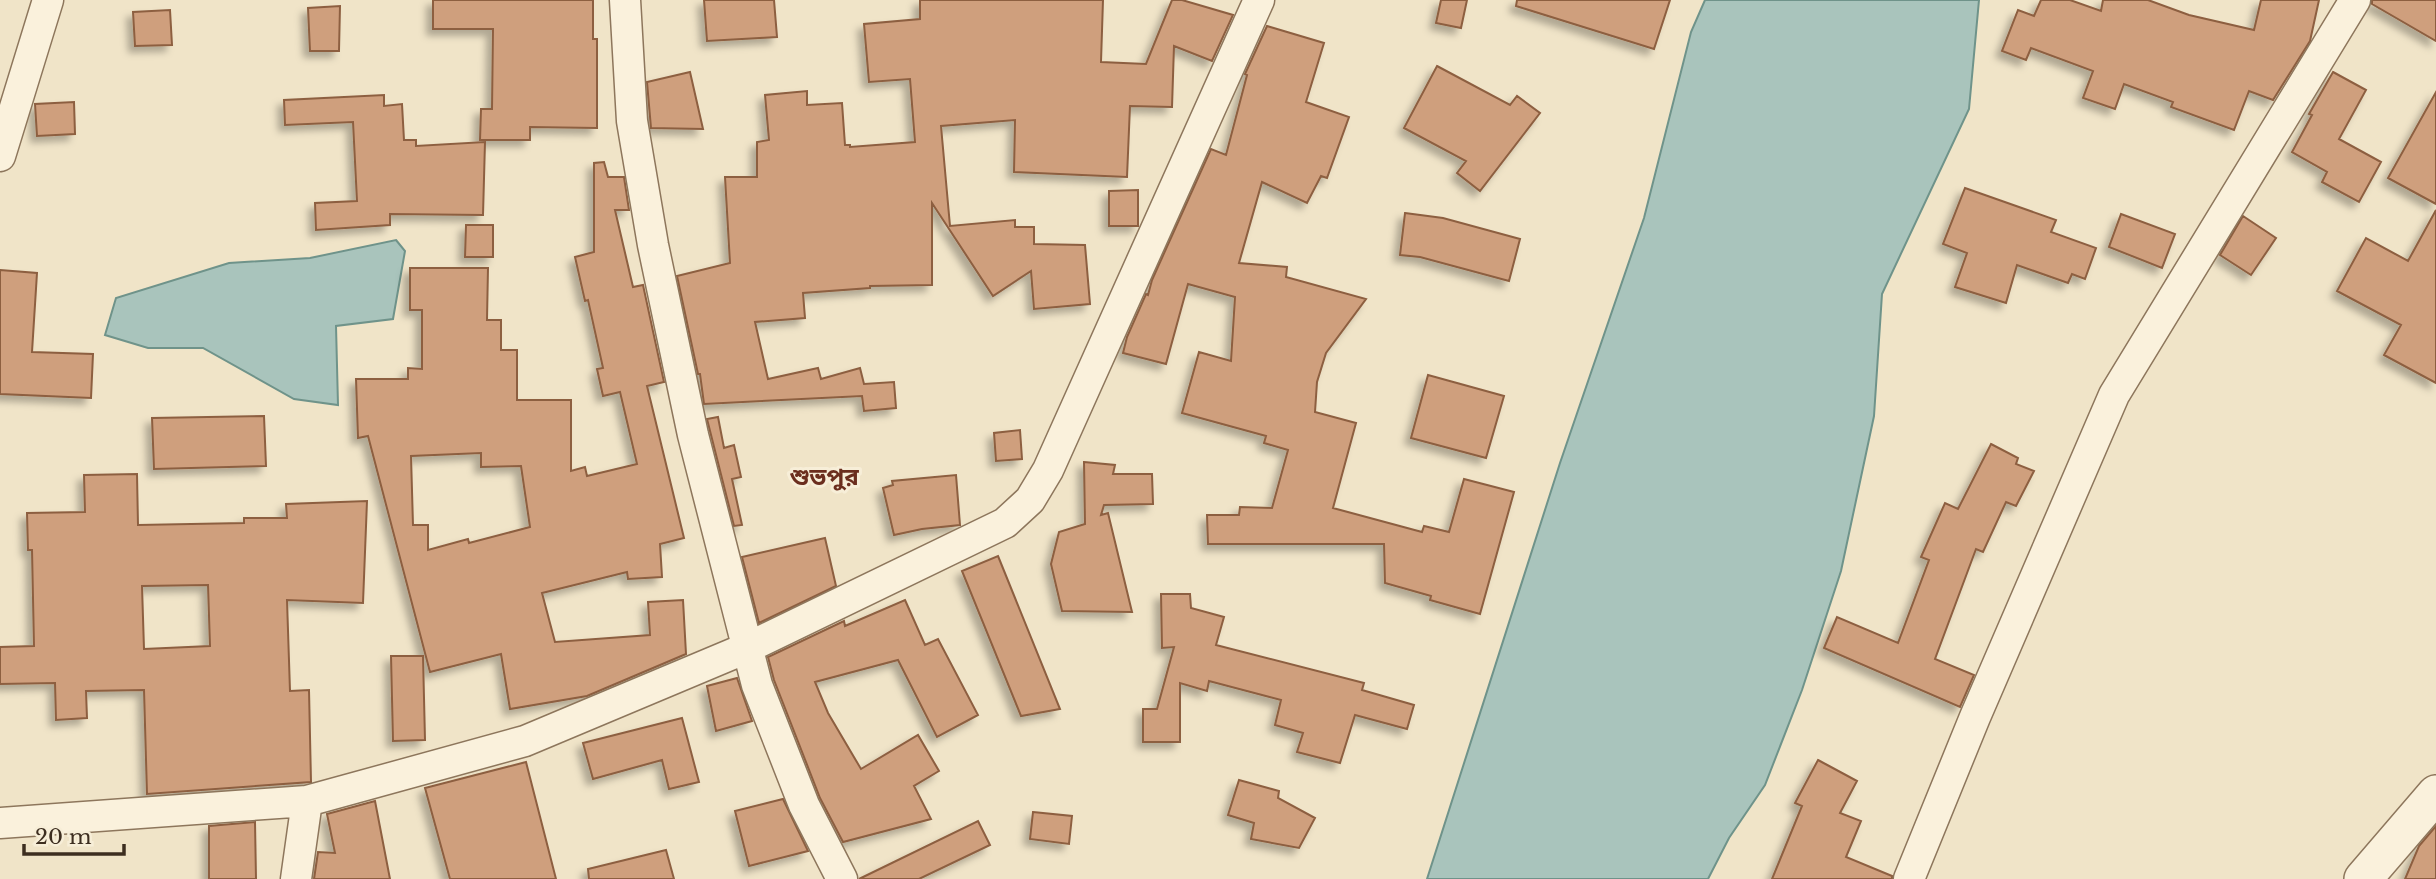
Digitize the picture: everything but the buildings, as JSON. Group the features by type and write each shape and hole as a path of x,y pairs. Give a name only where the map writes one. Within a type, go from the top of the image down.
{"street":[{"path":"0,156 48,0"},
{"path":"625,0 632,121 653,245 693,435 757,685 804,805 842,879"},
{"path":"0,823 307,801 525,741 749,647 1005,523 1030,500 1048,470 1259,0"},
{"path":"1909,879 1975,717 2114,395 2355,0"},
{"path":"2363,879 2436,794"},
{"path":"296,879 307,801"}],"water":[{"path":"1705,0 1979,0 1969,109 1882,294 1874,416 1841,571 1802,690 1765,785 1729,838 1708,879 1427,879 1560,463 1644,218 1691,32"},
{"path":"396,240 405,251 393,319 336,326 338,405 294,399 203,348 148,348 105,335 116,298 229,263 310,258"}],"district":[{"name":"শুভপুর","path":"824,477"}]}
